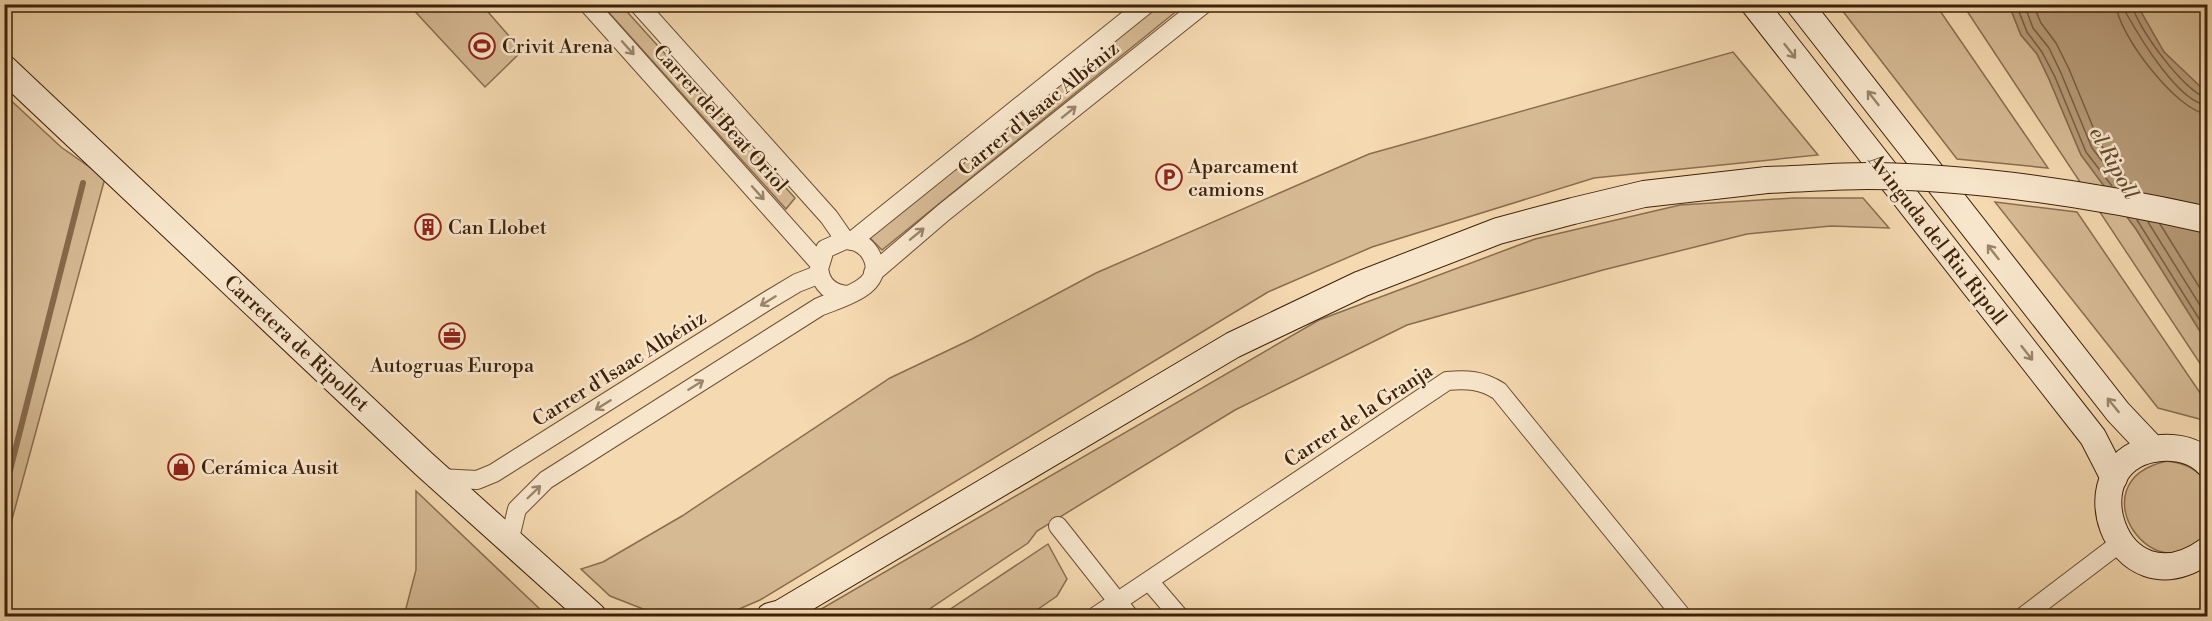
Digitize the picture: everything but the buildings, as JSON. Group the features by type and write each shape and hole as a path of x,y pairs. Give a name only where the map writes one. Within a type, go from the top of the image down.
{"street":[{"name":"Carrer del Beat Oriol","path":"588,4 819,268"},
{"name":"Carrer del Beat Oriol","path":"638,4 849,240"},
{"name":"Carrer d'Isaac Albéniz","path":"439,478 477,480 494,473 797,283 819,268 825,249 849,240 1148,4"},
{"name":"Carrer d'Isaac Albéniz","path":"508,542 517,509 546,480 819,307 866,286 873,273 943,213 1204,4"},
{"name":"Avinguda del Riu Ripoll","path":"1754,4 2092,437 2114,478"},
{"name":"Avinguda del Riu Ripoll","path":"1799,4 2118,412 2153,448"},
{"name":"Carretera de Ripollet","path":"4,68 439,478 592,616"},
{"path":"776,615 1233,345 1361,284 1498,231 1644,194 1767,180 1866,176 1976,182 2088,196 2208,220"},
{"path":"849,240 869,252 873,273"},
{"path":"819,268 827,287 840,294 848,295"},
{"name":"Carrer de la Granja","path":"1096,616 1123,609 1149,581 1447,381 1474,380 1488,384 1499,391 1682,616"},
{"path":"2208,464 2188,451 2171,447 2153,448 2137,455 2124,465 2114,478 2108,494 2111,528 2120,543 2132,554 2147,562 2163,566 2180,564 2208,550"},
{"path":"1058,526 1123,609"},
{"path":"2024,616 2120,543"},
{"path":"2180,564 2208,576"},
{"path":"1149,581 1179,616"}],"shaded area":[{"name":"Crivit Arena","path":"409,5 482,5 522,51 485,87"},
{"path":"602,5 621,5 795,198 786,209"},
{"path":"1155,5 1184,5 882,250 866,234"},
{"path":"1838,5 1936,5 2048,168 1957,159"},
{"path":"1963,5 2009,5 2021,35 2037,54 2049,79 2081,155 2136,229 2200,331 2207,333 2207,374"},
{"path":"2137,5 2207,5 2207,93 2164,52"},
{"path":"1733,52 1818,155 1594,178 1372,247 1268,292 760,600 723,616 661,616 610,596 581,569 603,562 682,516 890,378 972,339 1096,273 1369,154"},
{"path":"4,94 61,147 105,178 5,545"},
{"path":"1793,198 1863,198 1889,228 1831,226 1747,234 1603,270 1407,325 1235,410 1037,531 1028,543 919,616 809,616 1319,320 1535,239 1680,205"},
{"path":"1995,202 2077,212 2207,403 2207,421 2158,408"},
{"path":"2167,461 2189,467 2207,482 2207,531 2188,549 2167,553 2148,546 2133,530 2125,511 2126,491 2139,473"},
{"path":"416,491 548,616 404,616 416,570"},
{"path":"1048,544 1067,579 1057,596 1028,616 940,616"}],"water":[{"name":"el Ripoll","path":"2009,5 2137,5 2164,52 2207,93 2207,333 2200,331 2136,229 2081,155 2037,54 2021,35"}],"waterway":[{"path":"4,494 83,183"}],"place":[{"name":"Crivit Arena","path":"482,46"},
{"name":"Aparcament camions","path":"1169,177"},
{"name":"Can Llobet","path":"428,227"},
{"name":"Autogruas Europa","path":"452,336"},
{"name":"Cerámica Ausit","path":"181,467"}]}
